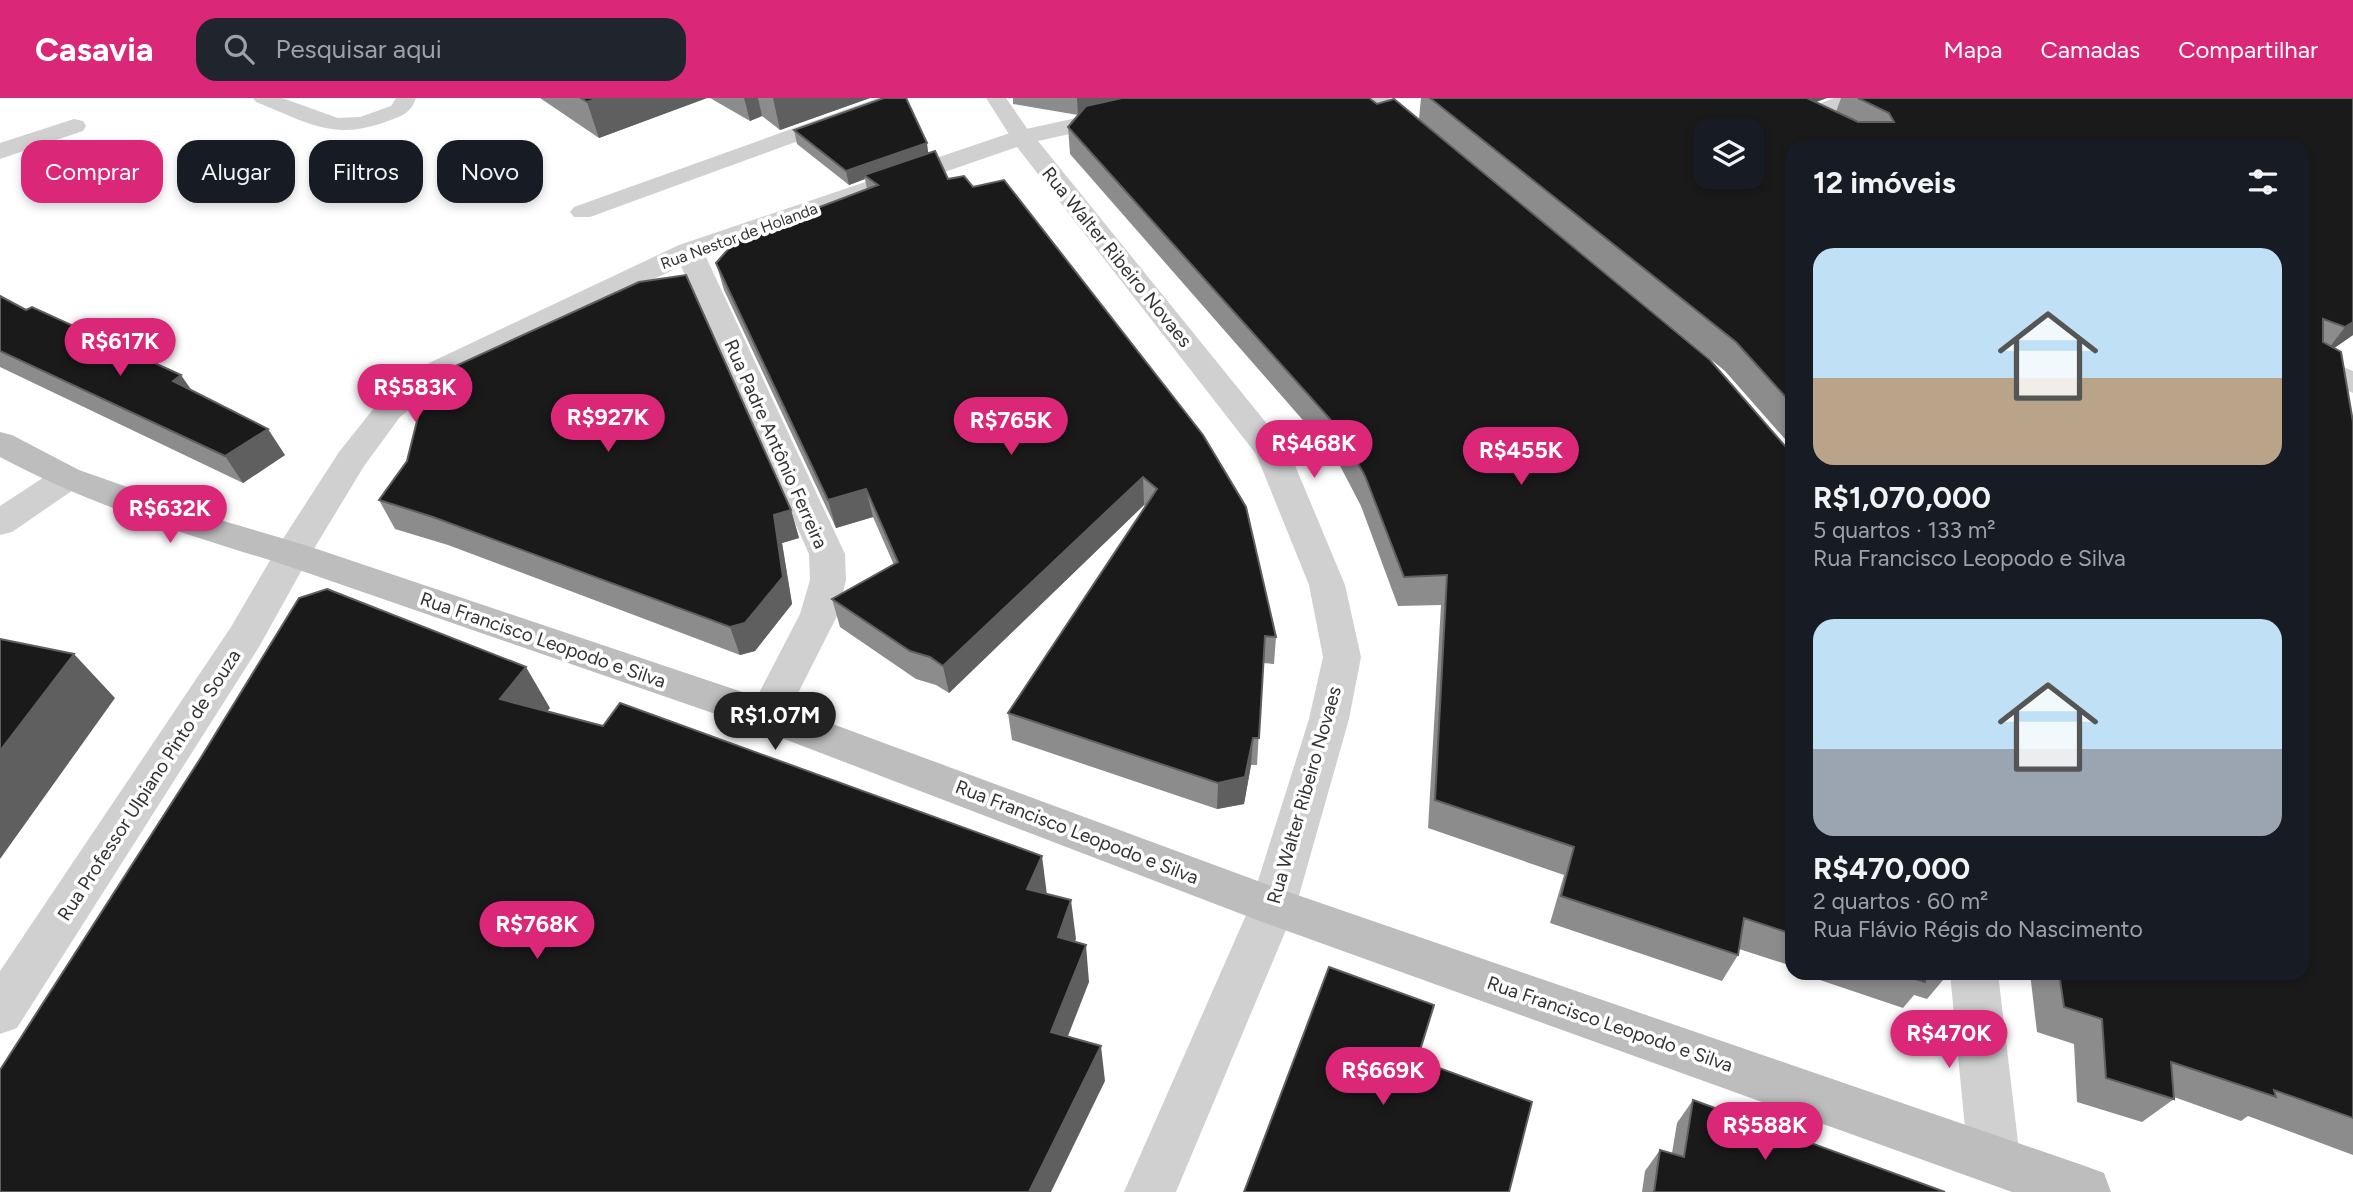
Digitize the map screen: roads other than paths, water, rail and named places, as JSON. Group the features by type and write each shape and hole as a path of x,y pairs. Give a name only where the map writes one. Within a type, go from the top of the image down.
{"street":[{"name":"Rua Nestor de Holanda","path":"292,554 351,460 389,410 440,370 688,251 1021,137 1200,98"},
{"path":"1374,98 1437,151"},
{"path":"1831,129 1797,112 1856,98"},
{"path":"0,151 74,126"},
{"name":"Rua Walter Ribeiro Novaes","path":"1021,137 1272,452 1327,585 1342,657 1329,719 1273,906 1150,1192"},
{"name":"Rua Padre Antônio Ferreira","path":"688,251 827,554 828,580 819,614 766,716"},
{"path":"2310,362 2353,383"},
{"name":"Rua Francisco Leopodo e Silva","path":"0,443 67,478 214,531 292,554 766,716 1273,906 2085,1192"},
{"path":"0,523 67,478"},
{"name":"Rua Professor Ulpiano Pinto de Souza","path":"0,1012 238,648 292,554"},
{"path":"1975,980 1994,1159"}],"lane":[{"path":"263,98 336,125 350,125 398,110 406,98"},
{"path":"582,212 898,98"},
{"path":"996,98 1021,137"}]}
